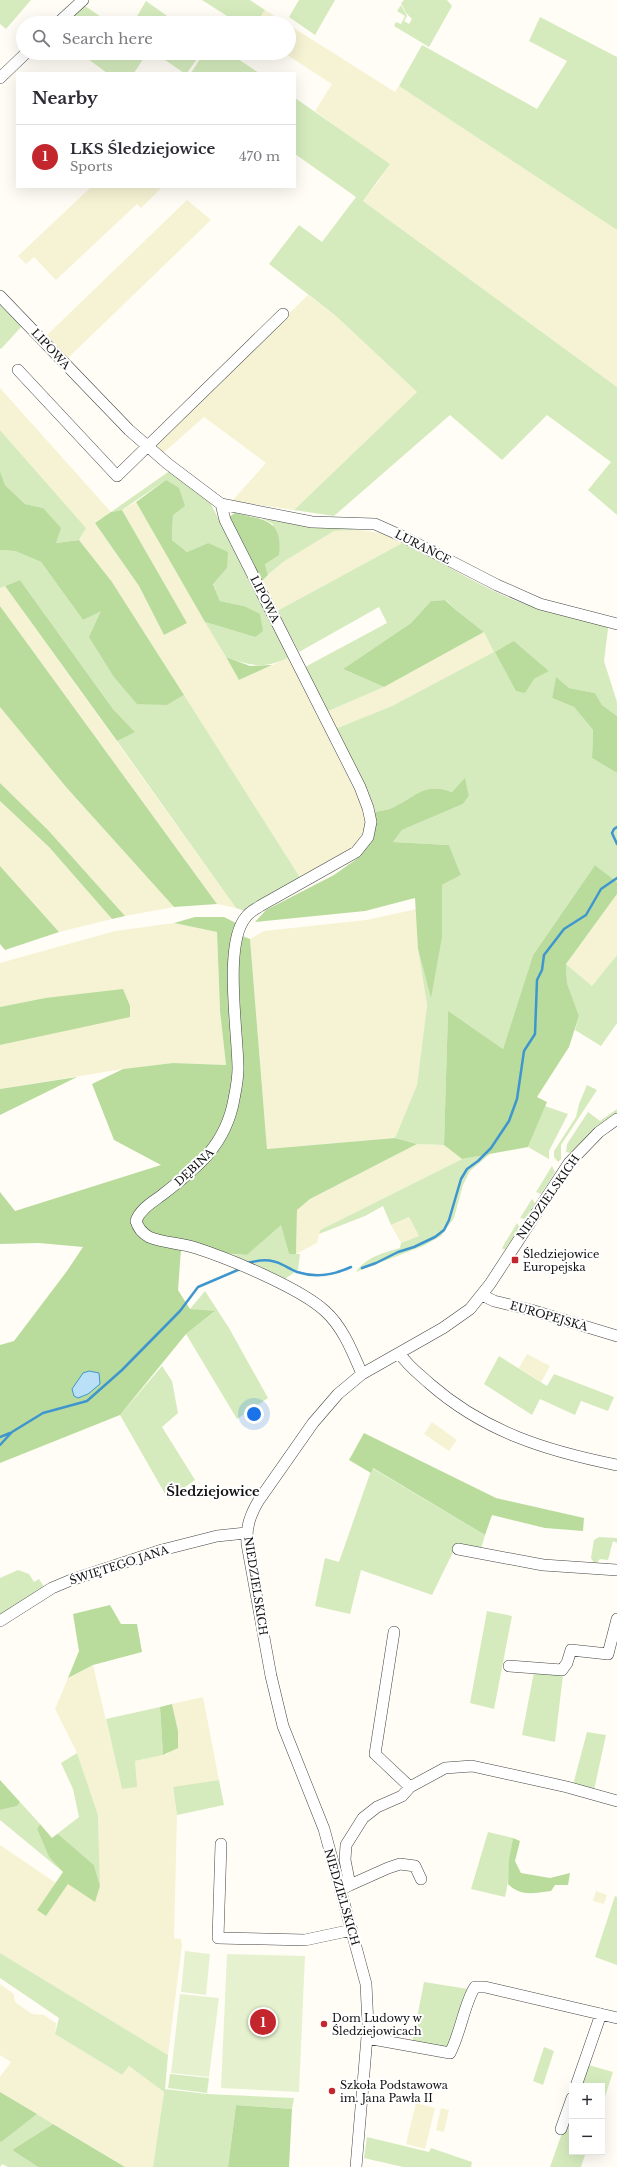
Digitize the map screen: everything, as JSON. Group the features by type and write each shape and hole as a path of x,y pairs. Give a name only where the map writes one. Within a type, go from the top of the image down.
{"street":[{"path":"66,16 84,0"},
{"path":"0,78 19,60"},
{"name":"LIPOWA","path":"0,296 146,446 221,504 225,520 360,786 368,808 371,822 368,837 356,852 260,906 246,916"},
{"path":"18,370 117,476 282,314"},
{"name":"LURAŃCE","path":"221,504 312,522 375,524 402,536 497,586 540,604 617,624"},
{"name":"DĘBINA","path":"246,916 238,932 234,952 238,1070 234,1100 227,1126 217,1146 200,1165 145,1208 136,1220 144,1234 150,1237 196,1248 242,1266 304,1296 326,1312 341,1332 362,1374"},
{"name":"NIEDZIELSKICH","path":"356,2167 367,2038 368,1996 352,1930 345,1888 284,1726 271,1676 246,1533 251,1513 313,1423 338,1394 362,1374 400,1354 457,1320 482,1295 569,1163 599,1132 617,1119"},
{"name":"EUROPEJSKA","path":"482,1295 494,1301 531,1310 617,1336"},
{"path":"400,1354 406,1363 439,1392 468,1414 496,1429 522,1440 565,1453 617,1465"},
{"name":"ŚWIĘTEGO JANA","path":"0,1621 52,1588 71,1580 162,1550 217,1536 246,1533"},
{"path":"458,1549 543,1565 617,1570"},
{"path":"509,1666 562,1670 567,1663 571,1650 608,1654 617,1619"},
{"path":"394,1632 375,1754 410,1787"},
{"path":"420,1879 415,1866 400,1864 345,1888 346,1845 363,1818 377,1807 399,1798 410,1787 445,1768 472,1766 567,1787 617,1801"},
{"path":"221,1844 218,1938 305,1940 352,1930"},
{"path":"367,2038 450,2053 462,2022 471,1992 475,1987 485,1987 617,2018"},
{"path":"577,2083 601,2014"},
{"path":"561,2129 569,2106"}],"shaded area":[{"path":"265,10 275,16 261,16"},
{"path":"296,29 395,92 399,86 617,230 617,387 363,201 378,182 389,164 315,111 332,84 295,60"},
{"path":"90,188 161,188 141,208 137,204 56,280 34,257 26,264 18,256"},
{"path":"187,200 211,220 68,358 47,335"},
{"path":"308,295 336,316 417,392 294,510 232,501 266,463 204,417 162,454 153,447"},
{"path":"0,388 111,512 95,523 139,586 164,635 187,623 122,510 136,502 239,680 288,658 361,803 367,819 366,833 359,844 301,879 112,582 79,540 86,528 0,430"},
{"path":"359,530 389,534 406,541 277,611 261,582 283,562 334,531"},
{"path":"5,586 236,908 217,904 0,606 0,588"},
{"path":"484,632 495,652 392,706 335,729 326,712 384,687"},
{"path":"0,707 66,787 174,907 125,916 48,830 0,783"},
{"path":"0,801 49,847 112,919 59,932 0,866"},
{"path":"617,894 617,955 592,986 566,964"},
{"path":"417,909 418,949 427,1005 417,1085 395,1138 267,1149 250,939 264,931 366,920"},
{"path":"174,923 217,932 220,1011 226,1065 173,1063 123,1069 0,1089 0,1045 130,1016 45,998 0,1007 0,963 115,931"},
{"path":"417,1144 444,1145 462,1159 320,1230 317,1243 296,1254 297,1210 310,1199"},
{"path":"409,1217 419,1236 401,1243 391,1225"},
{"path":"527,1354 550,1366 541,1382 519,1368"},
{"path":"432,1422 457,1440 449,1451 424,1434"},
{"path":"93,1665 122,1789 135,1761 168,1754 178,1731 172,1704 203,1697 219,1780 173,1788 177,1815 174,1938 181,1939 182,1945 168,2055 0,1953 0,1845 56,1883 37,1910 46,1916 68,1884 100,1886 98,1815 77,1753 55,1709 68,1678"},
{"path":"596,1891 607,1895 604,1904 593,1901"},
{"path":"0,1984 14,1994 15,2002 32,2014 44,2015 56,2023 55,2034 122,2075 129,2066 164,2092 153,2167 125,2167 0,2092 0,2077 11,2062 0,2055"},
{"path":"416,2103 435,2108 425,2149 406,2144"},
{"path":"441,2108 449,2110 444,2132 436,2130"}],"green space":[{"path":"0,0 31,0 6,29 0,24"},
{"path":"202,0 250,0 265,10 261,16 227,16"},
{"path":"299,0 335,0 315,35 296,22 296,16 290,16"},
{"path":"404,0 447,0 452,6 429,47 394,26 396,22 401,24 405,16 397,11 401,5 407,16 404,21 409,24 412,19 406,13 401,3"},
{"path":"146,1 167,16 137,16"},
{"path":"85,6 100,16 74,16"},
{"path":"540,17 617,57 617,230 399,86 422,45 537,109 567,61 529,41"},
{"path":"89,60 142,60 135,72 106,72"},
{"path":"165,60 196,60 188,72 183,72"},
{"path":"199,60 240,60 258,72 192,72"},
{"path":"296,99 390,164 363,201 617,387 617,515 588,490 611,462 547,415 502,460 450,415 334,516 294,510 417,392 336,316 269,264 299,225 322,242 356,197 296,155"},
{"path":"0,304 23,325 1,349 0,348"},
{"path":"0,430 86,528 79,540 56,543 43,508 25,504 5,485 0,471"},
{"path":"171,470 209,500 288,658 271,664 257,665 226,657 205,622 255,637 244,606 220,601 213,583 227,568 208,543 187,552 172,540 173,515 166,480 122,510 111,512"},
{"path":"0,471 5,485 25,504 43,508 61,528 56,543 79,540 112,582 184,695 167,705 137,704 114,677 89,637 101,611 83,620 41,562 15,551 0,550"},
{"path":"166,480 179,488 185,506 173,515 172,540 187,552 208,543 228,552 227,568 213,584 220,601 244,606 260,614 263,631 255,637 205,622 136,502"},
{"path":"122,510 187,623 164,635 139,586 95,523 111,512"},
{"path":"235,513 263,520 269,523 278,534 279,555 265,564 268,575 261,582 229,517"},
{"path":"263,519 359,530 334,531 283,562 268,575 265,564 273,524"},
{"path":"406,541 460,574 503,595 550,612 606,624 608,629 604,661 617,702 617,716 602,705 595,693 569,688 556,678 552,698 574,707 593,730 592,758 617,773 617,882 595,865 533,955 503,1049 448,1012 444,1145 417,1144 395,1138 417,1085 427,1005 418,949 431,996 442,885 461,875 449,845 393,842 402,830 463,804 469,796 465,779 452,792 442,789 427,789 392,808 373,812 335,729 392,706 494,652 484,632 456,610 446,600 431,601 411,623 343,669 384,687 326,712 305,667 387,623 379,607 299,652 277,611","holes":["514,641 549,671 534,679"]},
{"path":"0,550 15,551 41,562 83,620 101,610 167,705 184,695 301,879 245,911 236,908 117,741 134,731 113,709 20,580 0,588"},
{"path":"20,580 113,709 135,732 117,741 5,586"},
{"path":"445,600 484,632 384,687 343,669 411,623 431,601"},
{"path":"0,606 217,904 174,907 66,787 0,707"},
{"path":"514,641 549,671 534,679 525,693 516,691 495,652"},
{"path":"226,657 250,666 272,665 239,680"},
{"path":"556,677 569,688 595,693 602,705 617,716 617,773 592,758 593,730 574,707 552,698"},
{"path":"465,778 469,796 463,804 402,830 393,842 449,845 461,875 442,885 442,937 431,998 418,949 415,898 365,911 255,922 266,910 334,875 358,858 371,842 375,828 373,812 392,808 427,789 442,789 452,792"},
{"path":"0,783 48,830 125,916 112,919 49,847 0,801"},
{"path":"595,865 617,882 617,894 566,964 567,983 579,1016 569,1047 537,1097 547,1102 528,1147 462,1159 444,1145 448,1011 503,1049 533,955"},
{"path":"0,866 59,932 5,950 0,944"},
{"path":"195,917 224,917 236,923 233,932 250,939 267,1149 395,1138 417,1144 310,1199 297,1210 296,1254 289,1254 281,1225 247,1255 181,1250 178,1290 190,1309 215,1311 186,1334 120,1415 0,1463 0,1345 14,1341 67,1271 83,1247 39,1243 0,1244 0,1192 15,1211 161,1165 114,1140 92,1084 123,1069 173,1063 226,1065 220,1011 217,932 174,923"},
{"path":"617,955 617,1023 601,1046 575,1030 579,1016 567,983 566,964 592,986"},
{"path":"123,989 130,1006 130,1017 0,1045 0,1007 45,998"},
{"path":"77,1077 0,1115 0,1089"},
{"path":"587,1085 597,1090 561,1145 561,1159 558,1162 554,1157 554,1151 576,1117 579,1104"},
{"path":"545,1106 568,1114 549,1151 549,1159 528,1147"},
{"path":"617,1109 617,1114 591,1132 571,1153 566,1152 567,1144 588,1112 600,1121"},
{"path":"491,1153 470,1171 463,1185 454,1218 441,1236 423,1246 356,1272 370,1259 400,1248 401,1243 419,1236 409,1217 391,1225 383,1206 365,1216 319,1234 320,1230 462,1159"},
{"path":"552,1166 555,1172 541,1194 536,1192"},
{"path":"532,1199 535,1203 525,1219 520,1218"},
{"path":"517,1223 520,1228 505,1250 502,1248"},
{"path":"281,1224 289,1254 300,1254 298,1270 282,1281 225,1254 247,1255"},
{"path":"205,1291 229,1328 268,1398 237,1419 186,1334 214,1312 190,1309"},
{"path":"499,1356 547,1386 554,1374 614,1397 608,1411 581,1401 575,1415 540,1399 532,1415 484,1384"},
{"path":"162,1366 172,1381 178,1413 162,1427 195,1480 168,1499 120,1415"},
{"path":"364,1433 496,1498 584,1518 583,1531 545,1528 492,1515 485,1535 373,1468 371,1473 349,1460"},
{"path":"372,1468 485,1535 481,1549 457,1544 432,1595 361,1570 350,1614 315,1606 325,1558 339,1562"},
{"path":"599,1537 617,1538 617,1543 613,1541 608,1560 600,1559 595,1565 591,1558 594,1540"},
{"path":"18,1570 29,1574 34,1582 39,1579 44,1587 0,1616 0,1578"},
{"path":"110,1605 121,1624 137,1624 142,1652 93,1665 68,1678 79,1651 73,1614"},
{"path":"487,1611 512,1616 494,1709 470,1703"},
{"path":"534,1672 563,1675 555,1742 522,1735"},
{"path":"172,1704 178,1731 178,1748 163,1755 160,1707"},
{"path":"160,1707 163,1755 135,1761 137,1787 122,1789 106,1719"},
{"path":"587,1732 606,1735 594,1790 573,1785"},
{"path":"77,1753 98,1815 100,1886 94,1865 57,1834 79,1817 73,1789 61,1763"},
{"path":"0,1780 20,1802 17,1806 0,1810"},
{"path":"219,1780 224,1805 177,1815 173,1787"},
{"path":"20,1802 40,1824 37,1829 49,1857 63,1872 0,1820 0,1810 17,1806"},
{"path":"40,1824 52,1838 57,1834 59,1835 94,1865 100,1886 95,1902 68,1884 46,1916 37,1910 63,1872 49,1857 37,1829"},
{"path":"488,1832 513,1838 505,1897 471,1889"},
{"path":"513,1838 520,1841 515,1861 521,1873 550,1878 570,1873 568,1885 555,1885 551,1891 528,1893 518,1891 508,1884 509,1860"},
{"path":"615,1896 617,1897 617,1965 595,1957"},
{"path":"185,1951 210,1954 206,1995 181,1992"},
{"path":"0,1953 168,2055 165,2089 207,2094 294,2098 292,2109 236,2105 228,2167 153,2167 164,2092 129,2066 122,2075 55,2034 59,2018 0,1978"},
{"path":"227,1954 305,1956 299,2092 221,2088"},
{"path":"424,1982 468,1989 463,2010 446,2050 412,2043"},
{"path":"180,1994 219,1998 209,2077 171,2073"},
{"path":"544,2047 554,2051 543,2085 533,2081"},
{"path":"585,2064 613,2072 605,2097 605,2083 579,2083"},
{"path":"170,2074 209,2078 207,2093 168,2088"},
{"path":"0,2092 37,2114 1,2142 0,2141"},
{"path":"236,2105 292,2109 289,2167 228,2167"},
{"path":"569,2113 569,2155 585,2155 581,2167 550,2167"},
{"path":"37,2114 53,2124 12,2150 38,2167 8,2167 2,2164 0,2167 0,2141"},
{"path":"53,2124 125,2167 38,2167 12,2150"},
{"path":"367,2137 429,2152 431,2148 472,2162 471,2167 403,2167 364,2158"}],"water":[{"path":"89,1371 99,1373 100,1384 88,1394 78,1398 74,1396 72,1389 83,1373"}],"waterway":[{"path":"617,827 612,833 617,844"},
{"path":"362,1268 398,1252 414,1247 435,1237 444,1230 449,1220 461,1179 467,1169 478,1161 491,1148 509,1121 517,1099 524,1051 535,1034 537,980 542,970 544,955 564,929 586,915 601,889 617,878"},
{"path":"247,1263 269,1260 297,1272 311,1275 331,1274 351,1267"},
{"path":"0,1445 12,1432 43,1413 87,1401 122,1370 180,1311 198,1287 240,1269"},
{"path":"0,1437 10,1433"}],"place":[{"name":"Śledziejowice Europejska","path":"515,1260"},
{"name":"LKS Śledziejowice","path":"263,2022"},
{"name":"Dom Ludowy w Śledziejowicach","path":"324,2024"},
{"name":"Szkoła Podstawowa im. Jana Pawła II","path":"332,2091"}],"district":[{"name":"Śledziejowice","path":"213,1491"}]}
